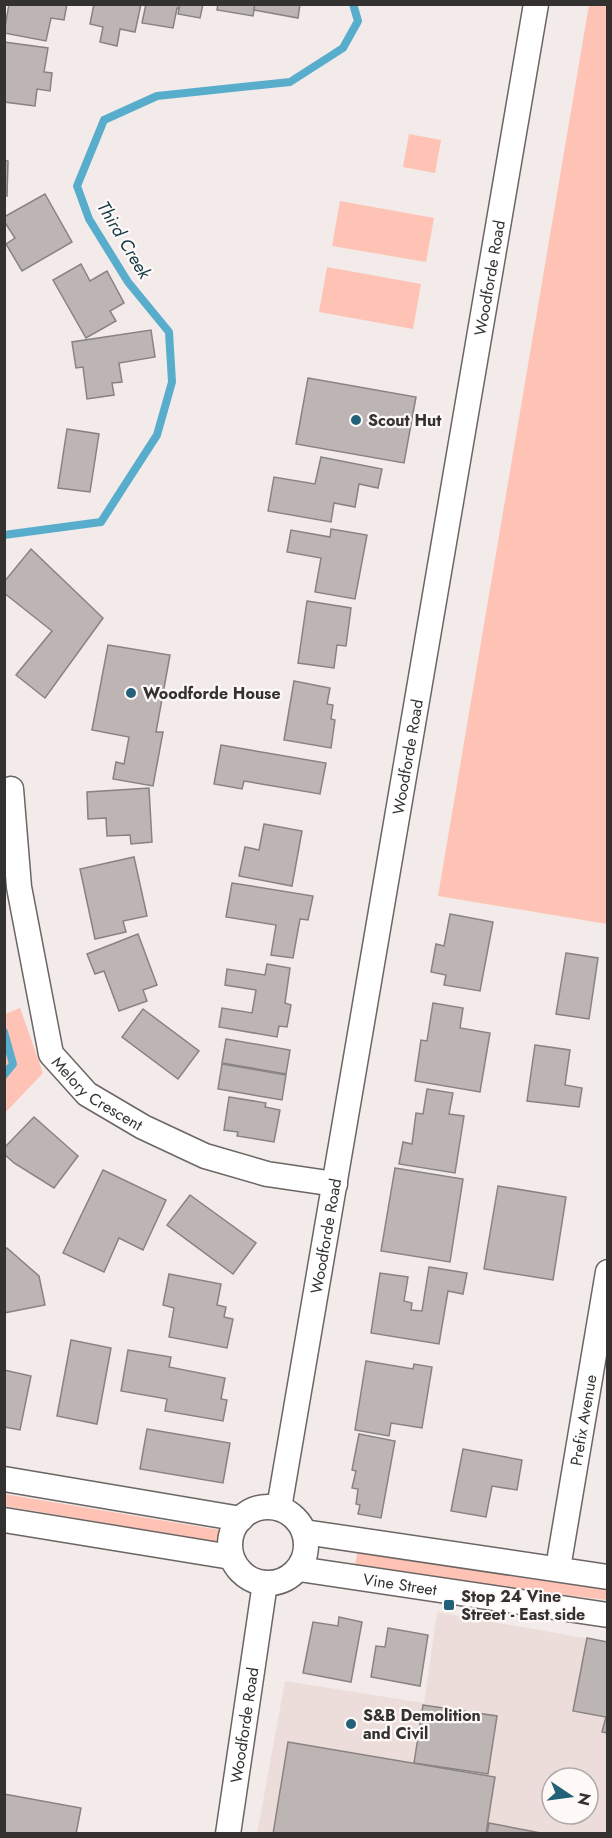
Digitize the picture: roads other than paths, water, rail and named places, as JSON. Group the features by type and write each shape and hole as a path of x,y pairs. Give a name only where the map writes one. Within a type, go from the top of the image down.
{"street":[{"name":"Woodforde Road","path":"279,1508 536,4"},
{"name":"Melory Crescent","path":"10,789 19,887 51,1054 87,1094 143,1127 205,1156 267,1174 334,1185"},
{"name":"Prefix Avenue","path":"558,1568 608,1272"},
{"path":"4,1479 241,1519"},
{"path":"258,1508 279,1508 290,1513 304,1532 305,1551 298,1569 289,1577 277,1582 254,1581 244,1575 236,1567 231,1557 230,1543 233,1530 241,1519 258,1508"},
{"path":"4,1520 231,1557"},
{"path":"304,1532 608,1577"},
{"name":"Vine Street","path":"298,1569 608,1615"},
{"name":"Woodforde Road","path":"228,1833 265,1583"}],"waterway":[{"name":"Third Creek","path":"4,535 101,522 157,435 172,382 169,332 128,282 89,219 77,186 104,120 157,96 290,82 343,48 358,21 353,4"},
{"name":"Third Creek","path":"4,1032 13,1064 4,1075"}],"place":[{"name":"Scout Hut","path":"356,420"},
{"name":"Woodforde House","path":"131,693"},
{"name":"Stop 24 Vine Street - East side","path":"449,1605"},
{"name":"S&B Demolition and Civil","path":"351,1724"}]}
